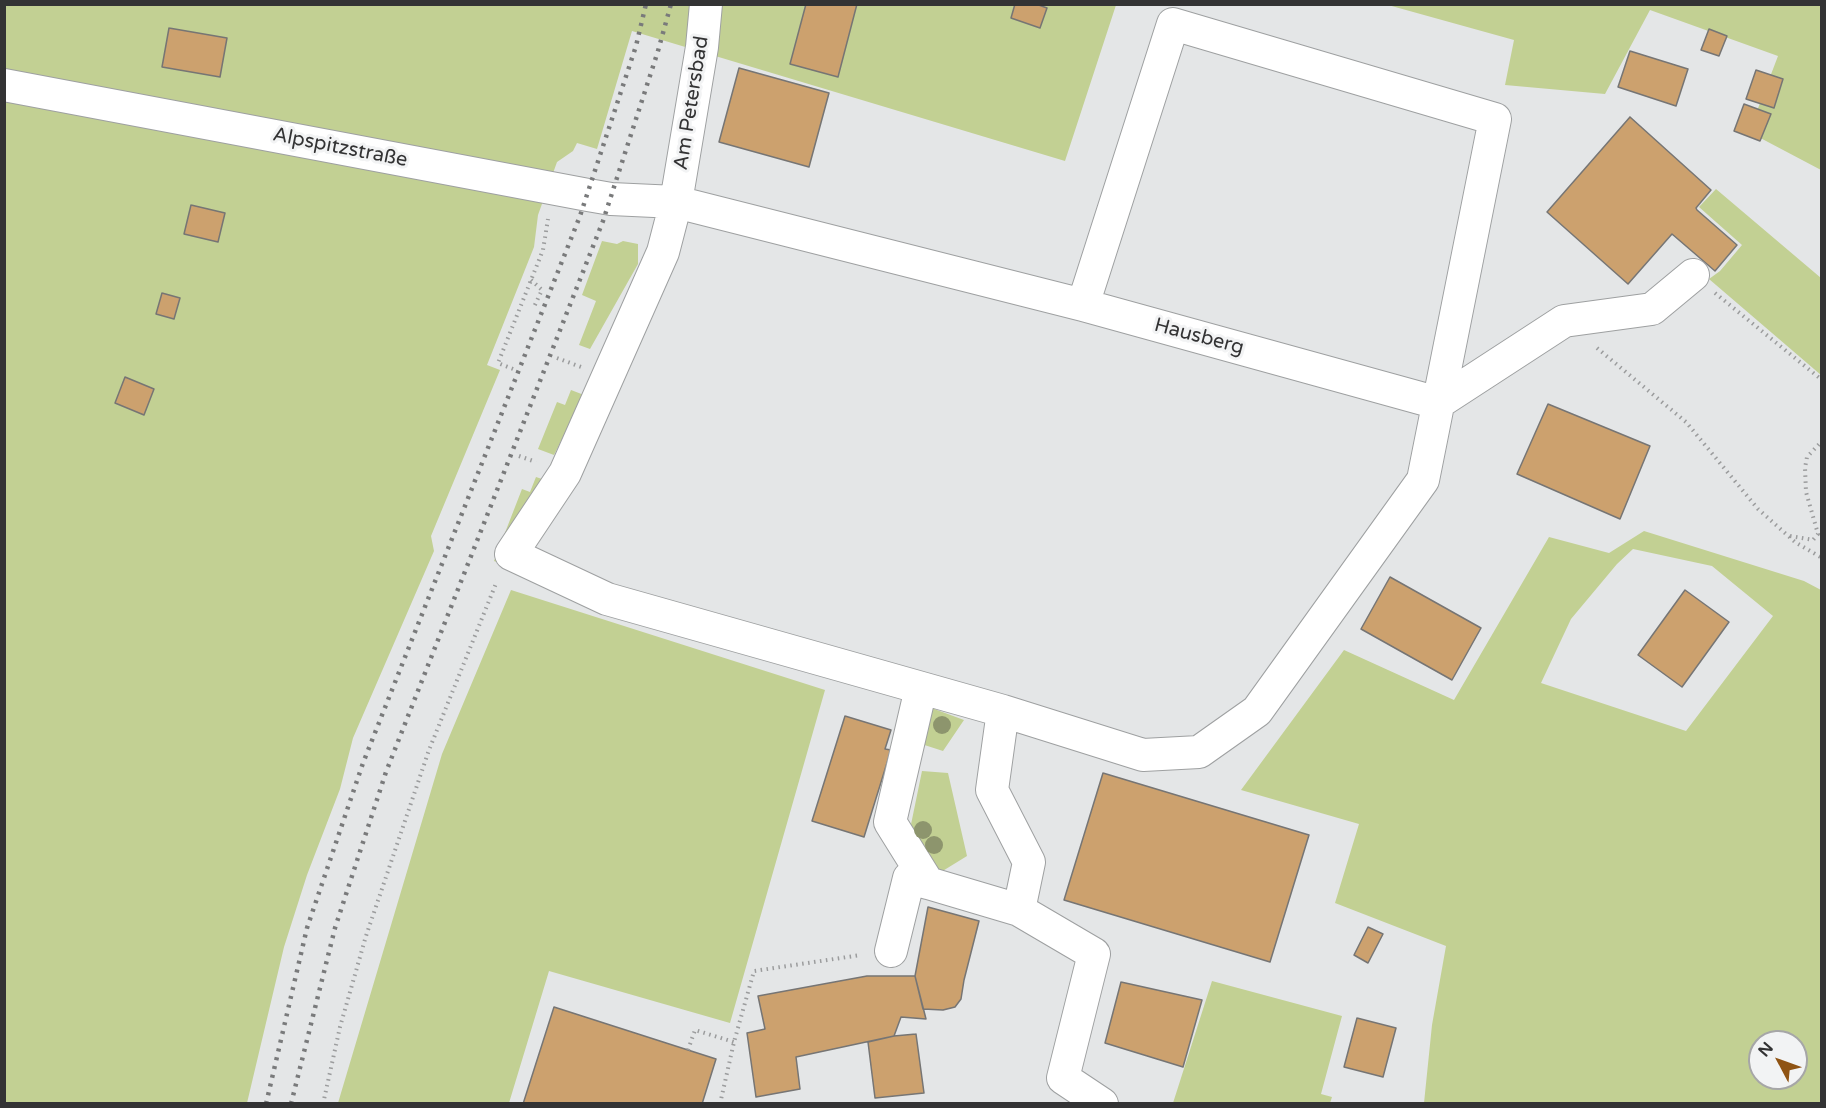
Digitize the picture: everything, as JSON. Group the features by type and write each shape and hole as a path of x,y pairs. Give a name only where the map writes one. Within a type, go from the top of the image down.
{"street":[{"name":"Am Petersbad","path":"511,554 564,473 663,252 676,202 702,47 706,4"},
{"path":"511,554 606,599 1004,711 1143,755 1199,752 1257,711 1423,480 1495,118 1173,24 1083,305"},
{"name":"Alpspitzstraße","path":"4,85 556,189 611,198 676,202"},
{"name":"Hausberg","path":"676,202 1083,305 1438,403"},
{"path":"1438,403 1564,321 1652,309 1693,275"},
{"path":"921,688 890,822 928,883"},
{"path":"1004,711 992,790 1029,862 1019,910"},
{"path":"891,951 909,878 1019,910 1094,954 1063,1078 1102,1104"}],"path":[{"path":"513,369 498,363 543,250 556,189"},
{"path":"1693,275 1821,380"},
{"path":"531,280 542,290 533,309"},
{"path":"1564,321 1686,422 1758,509 1795,542 1821,558"},
{"path":"557,358 589,370"},
{"path":"1788,536 1813,540 1818,534 1806,492 1805,468 1807,457 1821,441"},
{"path":"323,1104 340,1027 363,947 429,750 492,591 511,554"},
{"path":"720,1104 754,971 891,951"},
{"path":"688,1050 695,1030 734,1042"}],"green space":[{"path":"5,5 1116,5 1065,161 632,31 597,149 577,143 573,151 557,162 538,215 534,247 487,365 500,370 431,536 434,551 353,738 340,789 307,875 284,947 247,1103 5,1104"},
{"path":"1388,5 1821,5 1821,170 1749,132 1778,56 1650,10 1605,94 1505,85 1514,40"},
{"path":"1716,189 1821,278 1821,375 1709,279 1720,271 1742,245 1699,207"},
{"path":"602,241 638,244 638,264 590,349 579,345 596,301 582,295"},
{"path":"571,390 584,395 554,455 538,449 557,402 565,405"},
{"path":"536,477 542,479 499,563 494,561 522,489 530,492"},
{"path":"1644,531 1804,581 1821,590 1821,1103 1424,1103 1432,1025 1446,946 1335,903 1359,824 1241,790 1344,650 1454,700 1549,537 1609,553","holes":["1633,549 1712,566 1773,616 1686,731 1541,683 1571,619 1617,564"]},
{"path":"511,590 825,690 730,1023 549,971 509,1103 338,1103 442,754"},
{"path":"918,703 964,720 943,751 909,740"},
{"path":"922,771 948,773 967,856 941,872 908,839"},
{"path":"1212,981 1342,1016 1321,1094 1332,1097 1330,1103 1173,1103"}],"building":[{"path":"806,4 857,4 838,77 790,64"},
{"path":"1015,4 1036,4 1047,8 1040,28 1011,18"},
{"path":"169,28 227,38 220,77 162,67"},
{"path":"1709,29 1727,36 1719,56 1701,50"},
{"path":"1630,51 1688,69 1676,106 1618,87"},
{"path":"739,68 829,93 809,167 719,142"},
{"path":"1756,70 1783,79 1774,108 1746,99"},
{"path":"1744,104 1771,114 1760,141 1734,131"},
{"path":"1630,117 1711,190 1696,208 1737,245 1715,271 1672,234 1628,284 1547,212"},
{"path":"191,205 225,213 218,242 184,234"},
{"path":"162,293 180,298 174,319 156,314"},
{"path":"125,377 154,389 144,415 115,403"},
{"path":"1548,404 1650,446 1620,519 1517,474"},
{"path":"1390,577 1481,628 1452,680 1361,629"},
{"path":"1685,590 1729,622 1682,687 1638,655"},
{"path":"845,716 891,730 885,749 891,750 864,837 812,821"},
{"path":"1103,773 1309,835 1270,962 1064,900"},
{"path":"928,907 979,921 961,999 955,1007 943,1010 923,1009 915,976"},
{"path":"1368,927 1383,934 1368,963 1354,955"},
{"path":"867,976 915,976 926,1019 901,1017 894,1036 796,1057 800,1089 756,1097 747,1033 765,1029 758,996"},
{"path":"1121,982 1202,1000 1183,1067 1105,1043"},
{"path":"554,1007 716,1059 702,1104 523,1104"},
{"path":"1357,1018 1396,1028 1383,1077 1344,1067"},
{"path":"916,1034 924,1093 875,1098 868,1042"}],"railway":[{"path":"266,1104 307,928 363,763 580,216 636,46 646,4"},
{"path":"291,1104 335,928 386,772 603,221 671,4"}]}
